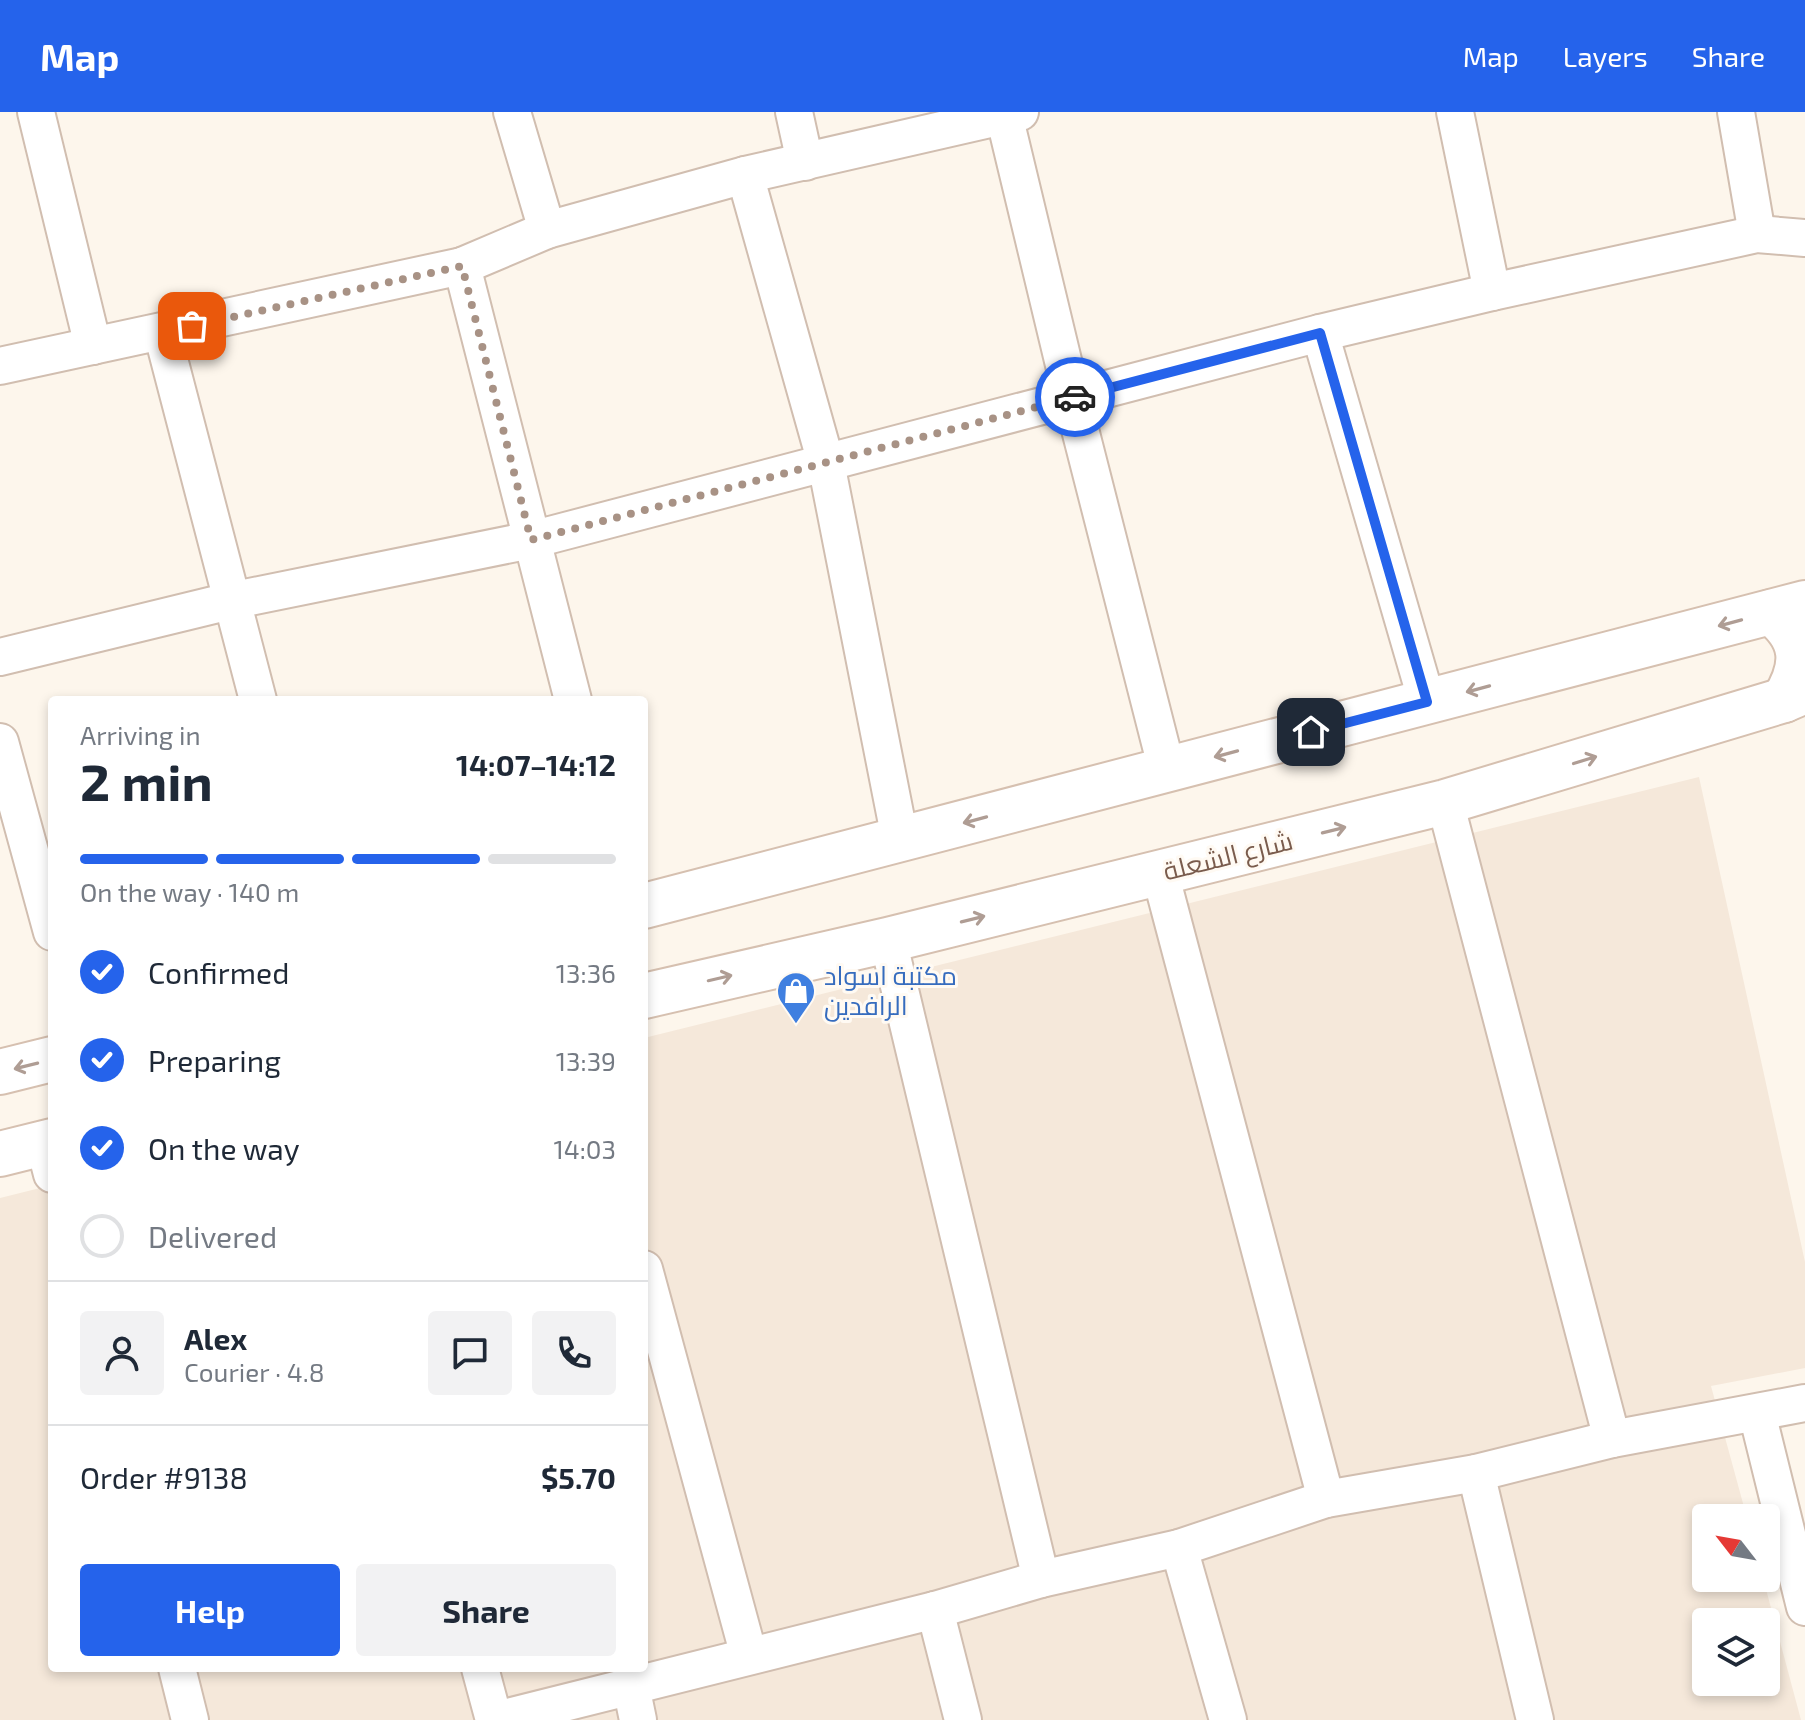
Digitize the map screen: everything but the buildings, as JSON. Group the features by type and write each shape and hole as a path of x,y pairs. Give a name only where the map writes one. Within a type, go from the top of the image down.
{"main road":[{"path":"648,905 1788,608 1786,624 1800,642 1804,660 1794,695"},
{"name":"شارع الشعلة","path":"648,995 888,940 1445,802 1794,695"},
{"path":"0,1072 48,1060"},
{"path":"0,1154 48,1153"}],"street":[{"path":"36,112 93,346"},
{"path":"512,112 547,230"},
{"path":"794,112 805,162"},
{"path":"1455,112 1492,292"},
{"path":"1736,112 1757,234"},
{"path":"0,366 462,266 547,230 745,175 1012,114 1072,398 1167,770"},
{"path":"745,175 826,463 900,839"},
{"path":"0,657 230,601 531,540 1320,333 1492,292 1757,234 1805,238"},
{"path":"462,266 572,696"},
{"path":"162,332 257,696"},
{"path":"1320,333 1427,702"},
{"path":"0,742 48,917"},
{"path":"1445,802 1612,1439"},
{"path":"1160,873 1326,1499"},
{"path":"888,940 1041,1579"},
{"path":"648,1284 749,1656"},
{"path":"481,1672 495,1720 634,1703 749,1656 935,1610 1041,1579 1179,1548 1326,1499 1476,1473 1612,1439 1805,1403"},
{"path":"1757,1413 1805,1607"},
{"path":"1476,1473 1535,1720"},
{"path":"1179,1548 1228,1720"},
{"path":"935,1610 963,1720"},
{"path":"178,1672 190,1720"}],"shaded area":[{"path":"1699,777 1805,1262 1805,1368 1711,1386 1743,1504 1692,1504 1692,1592 1767,1592 1771,1608 1692,1608 1692,1696 1780,1696 1780,1642 1801,1720 0,1720 0,1198 48,1186 48,1672 648,1672 648,1037"}],"way so far":[{"path":"192,326 462,266 531,540 1075,397"}],"place":[{"name":"مكتبة اسواد الرافدين","path":"796,1025"}],"route":[{"path":"1075,397 1320,333 1427,702 1311,732"}]}
